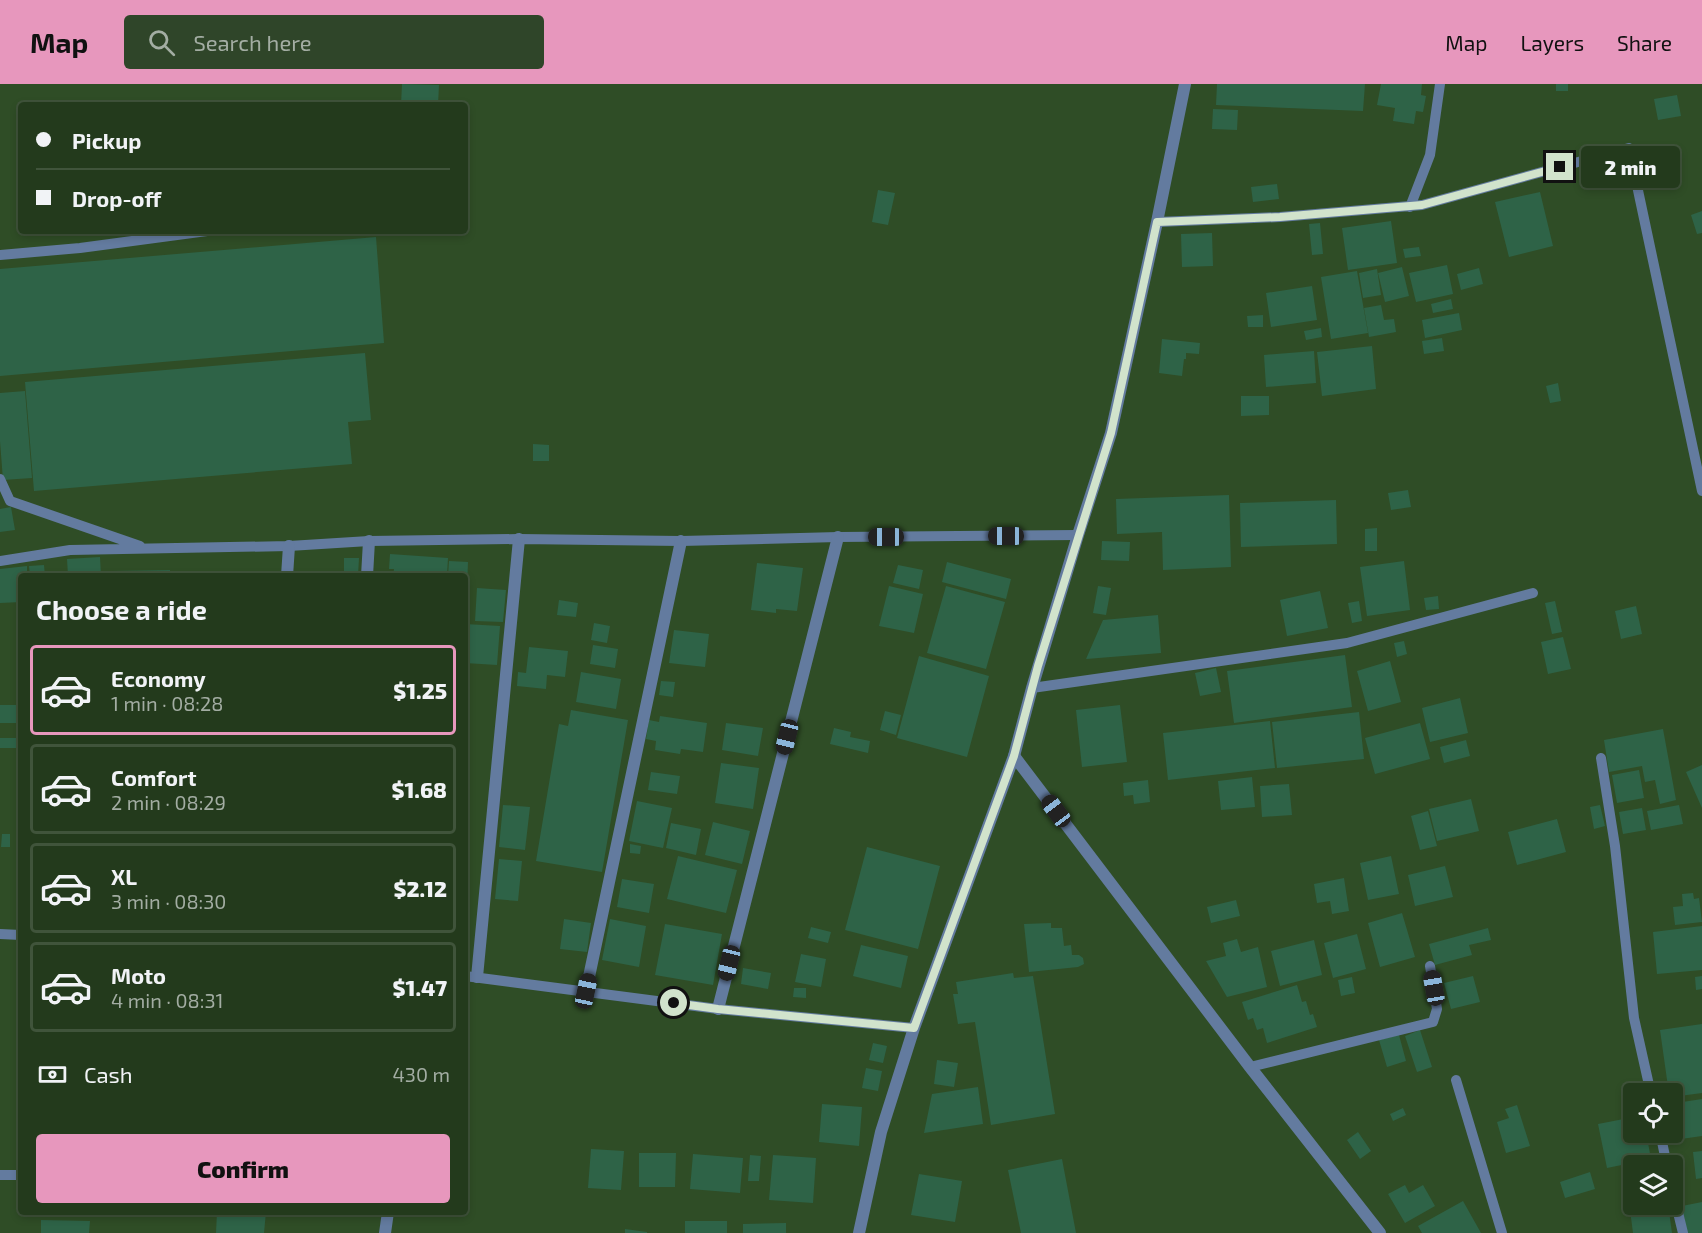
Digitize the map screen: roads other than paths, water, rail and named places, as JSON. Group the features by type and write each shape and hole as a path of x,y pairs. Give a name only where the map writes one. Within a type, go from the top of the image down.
{"street":[{"path":"859,1233 880,1132 914,1028 1014,756 1032,688 1111,433 1185,84"},
{"path":"718,1009 838,537"},
{"path":"471,977 519,539"},
{"path":"367,573 369,541"},
{"path":"586,991 681,541"},
{"path":"287,573 289,546"},
{"path":"1014,756 1250,1067 1380,1233"},
{"path":"385,1233 388,1215"}],"lane":[{"path":"1410,207 1430,155 1440,84"},
{"path":"1157,222 1280,217 1410,207 1629,148 1702,491"},
{"path":"0,255 80,248 185,234"},
{"path":"0,479 10,501 149,549"},
{"path":"0,561 70,550 289,546 369,541 519,539 681,541 1078,535"},
{"path":"1032,688 1347,643 1533,593"},
{"path":"1601,758 1615,846 1634,1018 1649,1083"},
{"path":"0,934 18,935"},
{"path":"1250,1067 1433,1022 1437,1009 1430,966"},
{"path":"471,977 718,1009 914,1028"},
{"path":"1456,1080 1502,1233"},
{"path":"0,1175 18,1175"},
{"path":"1679,1215 1683,1233"}]}
